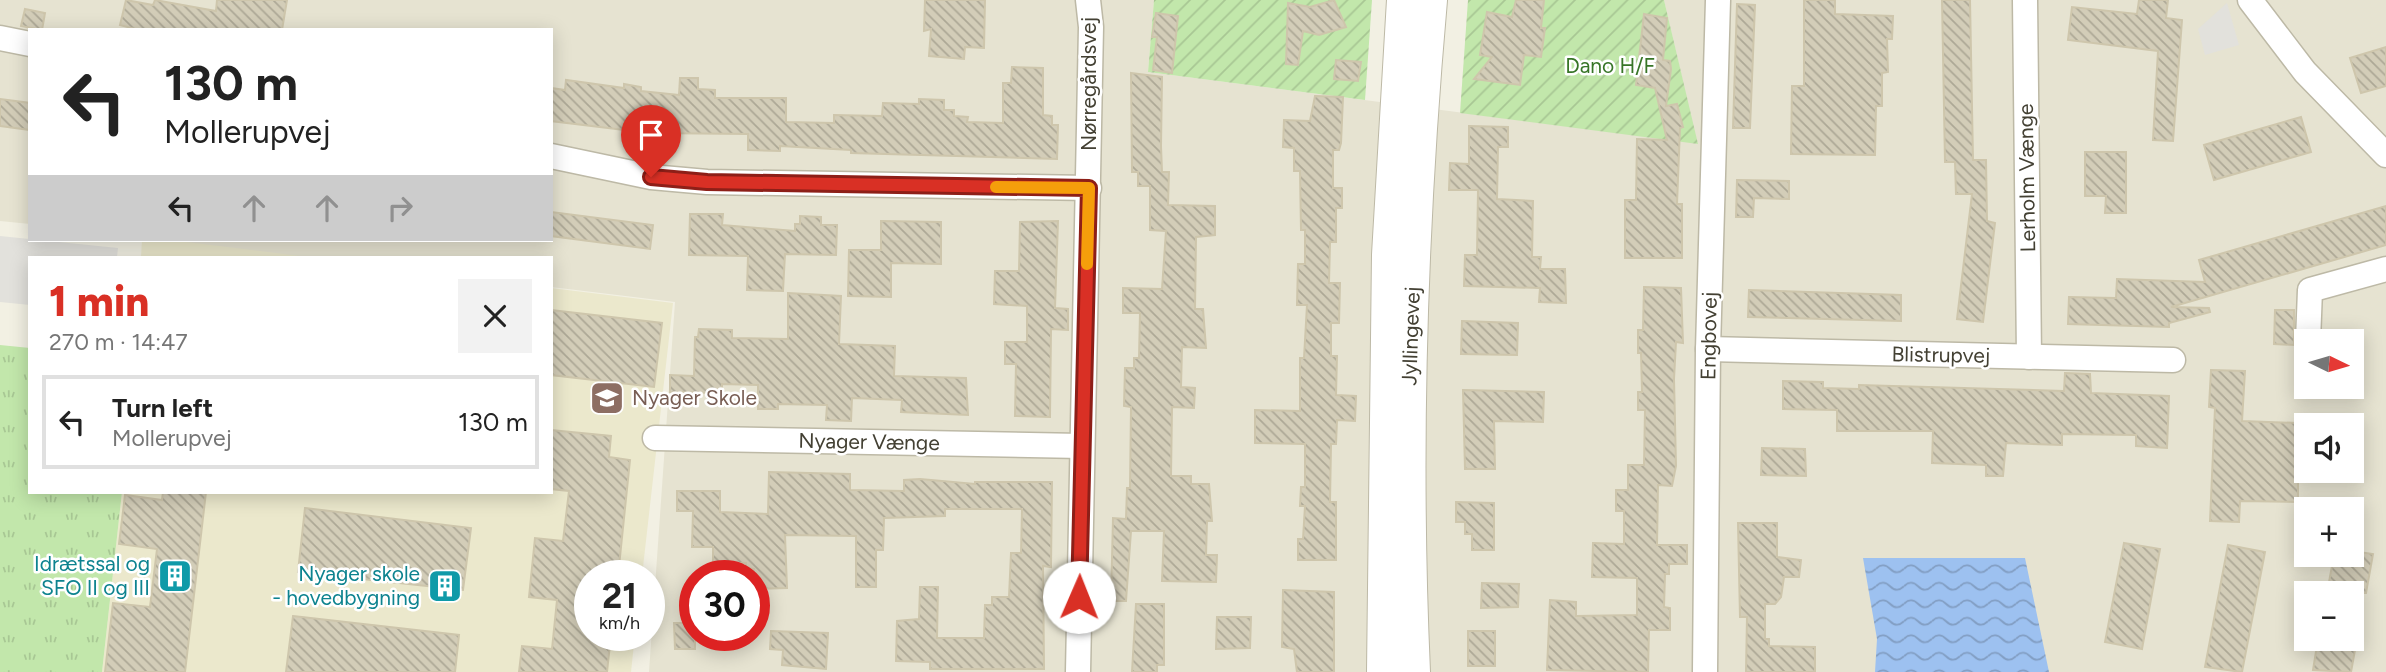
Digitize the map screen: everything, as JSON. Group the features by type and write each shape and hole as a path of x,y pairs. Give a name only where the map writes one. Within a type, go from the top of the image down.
{"street":[{"name":"Nørregårdsvej","path":"1078,672 1089,188 1091,27 1088,0"},
{"name":"Jyllingevej","path":"1383,672 1388,255 1402,0"},
{"name":"Jyllingevej","path":"1414,672 1409,559 1409,391 1414,222 1431,0"},
{"name":"Engbovej","path":"1705,672 1708,349 1718,0"},
{"name":"Lerholm Vænge","path":"2025,0 2029,357"},
{"path":"2250,0 2305,72 2386,155"},
{"path":"0,38 28,44"},
{"path":"553,156 651,177 707,182 1089,188"},
{"path":"2309,329 2311,290 2386,269"},
{"name":"Blistrupvej","path":"1708,349 2173,360"},
{"name":"Nyager Vænge","path":"655,438 1082,446"}],"shaded area":[{"path":"0,0 1154,0 1148,72 1697,143 1664,0 2386,0 2386,672 649,672 650,651 665,651 665,560 657,560 675,302 553,287 553,256 293,256 174,242 553,242 553,28 28,28 28,224 0,221"},
{"path":"2227,3 2239,45 2205,55 2198,29"},
{"path":"0,236 28,239 28,242 118,248 117,256 28,256 28,305 0,302"},
{"path":"142,242 186,242 300,256 141,256"},
{"name":"Nyager Skole","path":"553,288 673,303 644,560 574,560 574,651 633,651 631,672 102,672 122,494 553,494"}],"green space":[{"path":"1154,0 1372,0 1365,100 1148,72"},
{"name":"Dano H/F","path":"1468,0 1664,0 1698,144 1460,113"},
{"path":"0,345 28,348 28,494 122,494 102,672 0,672"}],"water":[{"path":"1863,558 2025,558 2049,672 1875,672 1877,639"}],"building":[{"path":"126,0 153,5 155,0 216,11 217,0 287,0 282,28 131,28 120,25"},
{"path":"925,0 985,0 984,48 965,47 964,59 929,56 931,29 924,31"},
{"path":"1334,0 1346,27 1319,35 1303,31 1298,65 1286,64 1288,3 1310,7"},
{"path":"1516,0 1544,0 1541,28 1545,28 1541,57 1524,55 1520,85 1474,79 1492,57 1480,55 1487,12 1512,17"},
{"path":"1804,0 1835,0 1835,14 1893,16 1892,39 1887,39 1888,72 1882,73 1882,106 1876,106 1875,155 1791,154 1792,86 1804,86"},
{"path":"1942,0 1970,0 1973,160 1986,160 1987,221 1995,223 1983,322 1957,319 1972,194 1956,194 1955,162 1945,162"},
{"path":"2139,0 2168,0 2166,18 2182,20 2173,141 2153,140 2158,51 2068,40 2072,7 2137,14"},
{"path":"1737,4 1755,5 1750,128 1733,128"},
{"path":"25,9 45,13 42,28 21,26"},
{"path":"1156,13 1178,16 1172,73 1153,70 1157,37 1152,37"},
{"path":"1644,14 1667,18 1663,60 1670,61 1671,69 1666,106 1677,104 1683,127 1680,128 1677,204 1682,204 1682,258 1625,258 1625,200 1636,200 1637,139 1667,140 1655,88 1636,85"},
{"path":"2386,47 2386,86 2361,93 2350,58"},
{"path":"1336,60 1361,62 1358,81 1334,79"},
{"path":"1012,67 1043,68 1043,115 1052,116 1052,125 1058,125 1057,159 851,153 851,150 780,146 780,151 748,150 748,134 649,133 553,121 553,88 565,90 566,80 624,88 624,84 641,87 641,91 679,95 680,78 698,78 698,89 715,90 715,98 786,98 786,122 834,123 834,115 882,116 883,103 919,104 919,99 944,100 944,110 954,110 954,116 968,117 967,122 1003,123 1003,83 1011,83"},
{"path":"1131,73 1162,77 1162,172 1169,172 1168,205 1215,206 1215,235 1196,237 1195,309 1203,309 1206,348 1182,347 1181,387 1195,388 1194,408 1172,407 1171,476 1191,476 1191,484 1209,484 1212,521 1207,521 1206,555 1217,555 1216,582 1162,581 1164,531 1131,531 1126,601 1111,601 1113,518 1126,519 1127,488 1130,488 1131,407 1124,406 1125,368 1134,368 1134,358 1139,358 1140,313 1123,313 1123,288 1162,289 1166,231 1150,230 1150,186 1138,186 1138,172 1132,172"},
{"path":"1315,96 1343,97 1341,143 1339,150 1333,150 1333,188 1342,188 1342,208 1336,208 1336,242 1330,242 1329,283 1340,283 1339,323 1331,323 1331,356 1337,356 1336,395 1356,396 1355,421 1337,420 1336,444 1331,444 1330,502 1336,502 1336,560 1298,560 1298,539 1303,539 1305,506 1300,506 1301,487 1305,487 1305,444 1255,443 1255,410 1300,411 1300,358 1304,358 1307,305 1297,305 1298,264 1305,264 1305,230 1301,230 1300,171 1294,171 1294,148 1283,147 1284,120 1310,121"},
{"path":"0,99 28,103 28,130 0,126"},
{"path":"2301,117 2311,152 2214,180 2204,145"},
{"path":"1469,126 1508,127 1508,147 1498,147 1497,199 1533,201 1532,257 1541,257 1540,269 1565,269 1566,303 1539,302 1540,288 1464,286 1465,255 1477,255 1478,190 1449,190 1450,163 1469,164"},
{"path":"2085,152 2126,152 2126,213 2105,213 2106,196 2085,196"},
{"path":"1737,180 1789,181 1789,199 1754,198 1753,217 1736,217"},
{"path":"2386,206 2386,245 2171,307 2209,308 2210,312 2169,323 2169,327 2068,324 2069,297 2116,298 2117,279 2205,282 2199,260"},
{"path":"553,212 653,225 650,249 553,236"},
{"path":"690,214 723,214 722,225 795,231 795,224 800,224 800,216 821,217 821,225 837,225 836,255 785,254 783,291 747,290 748,256 689,255"},
{"path":"881,221 941,222 941,264 891,263 891,297 848,296 849,250 881,250"},
{"path":"1058,221 1055,308 1068,309 1068,330 1051,329 1050,417 1015,416 1016,364 1005,364 1005,342 1027,342 1027,306 994,304 995,271 1019,271 1020,222"},
{"path":"1644,287 1681,288 1683,343 1676,342 1674,379 1676,466 1672,486 1658,485 1657,545 1687,545 1687,564 1669,564 1669,574 1665,574 1664,607 1670,608 1670,630 1649,630 1648,672 1547,670 1550,600 1576,602 1576,616 1637,615 1637,578 1592,577 1593,543 1624,544 1624,511 1616,511 1616,490 1628,490 1628,465 1644,465 1645,410 1638,410 1638,392 1642,392 1638,330 1643,330"},
{"path":"1749,290 1901,295 1901,321 1748,317"},
{"path":"788,293 841,296 839,344 895,346 894,376 966,378 968,415 901,412 902,400 852,398 851,421 826,420 827,405 778,404 778,409 758,409 758,385 722,384 722,393 670,392 670,375 694,376 695,337 698,337 699,329 732,330 732,338 788,339"},
{"path":"553,310 662,323 654,387 553,375"},
{"path":"2275,310 2294,310 2294,345 2274,344"},
{"path":"1462,321 1518,323 1517,355 1461,354"},
{"path":"2211,370 2245,371 2242,421 2294,423 2294,483 2298,483 2298,497 2294,497 2294,502 2240,501 2239,522 2210,521 2215,408 2209,407"},
{"path":"2065,373 2090,374 2091,393 2169,396 2167,448 2136,446 2136,435 2062,434 2062,445 2006,443 2003,476 1986,476 1986,465 1932,463 1933,431 1837,431 1837,410 1783,409 1783,381 1823,382 1823,388 1859,389 1859,385 2064,391"},
{"path":"1463,390 1544,392 1543,422 1494,421 1495,469 1465,469"},
{"path":"553,430 611,436 609,457 630,460 620,560 574,560 574,651 609,651 607,672 519,672 522,646 552,649 557,600 529,597 535,538 563,541 569,491 553,489"},
{"path":"1762,448 1805,449 1806,476 1761,475"},
{"path":"769,472 850,474 850,490 904,491 904,480 920,479 975,484 1052,482 1051,567 1043,566 1044,669 930,669 930,662 896,661 897,621 919,619 920,587 938,587 937,638 984,638 985,605 992,605 992,597 1009,597 1011,553 1021,553 1022,509 945,509 945,516 884,518 883,550 876,550 876,587 856,587 856,536 785,535 787,588 770,589 770,560 713,560 713,547 692,547 693,511 677,511 677,491 720,491 720,512 768,514"},
{"name":"Idrætssal og SFO II og III","path":"163,494 206,494 185,672 105,672 113,603 150,607 157,549 119,544 125,495 162,500"},
{"path":"1456,502 1494,503 1494,550 1472,550 1472,534 1465,534 1465,522 1456,522"},
{"path":"305,508 471,528 463,590 298,572"},
{"path":"1738,523 1777,523 1777,557 1801,560 1799,577 1784,577 1781,597 1775,604 1765,604 1765,639 1769,639 1769,646 1815,647 1815,672 1746,672 1747,617 1740,617"},
{"path":"2124,543 2160,549 2142,649 2105,642"},
{"path":"2228,545 2265,552 2242,672 2205,667"},
{"path":"2364,553 2373,554 2366,593 2364,581 2329,581 2332,567 2364,567"},
{"path":"1482,583 1519,584 1518,607 1481,608"},
{"path":"1283,590 1334,592 1334,672 1297,672 1294,649 1282,647"},
{"path":"1136,604 1164,604 1164,665 1157,665 1157,672 1132,672"},
{"path":"293,616 459,635 455,672 286,672"},
{"path":"1217,617 1251,617 1250,648 1216,649"},
{"path":"674,623 679,623 679,649 675,649"},
{"path":"771,631 828,633 826,669 782,665 783,650 770,649"},
{"path":"1468,631 1495,631 1495,666 1468,666"},
{"path":"2316,651 2355,651 2351,672 2313,670"}],"slow traffic":[{"path":"996,187 1089,188 1087,264"}],"place":[{"name":"Nyager Skole","path":"607,398"},
{"name":"Idrætssal og SFO II og III","path":"175,576"},
{"name":"Nyager skole - hovedbygning","path":"445,586"}],"route":[{"path":"651,177 707,182 1089,188 1079,597"}]}
